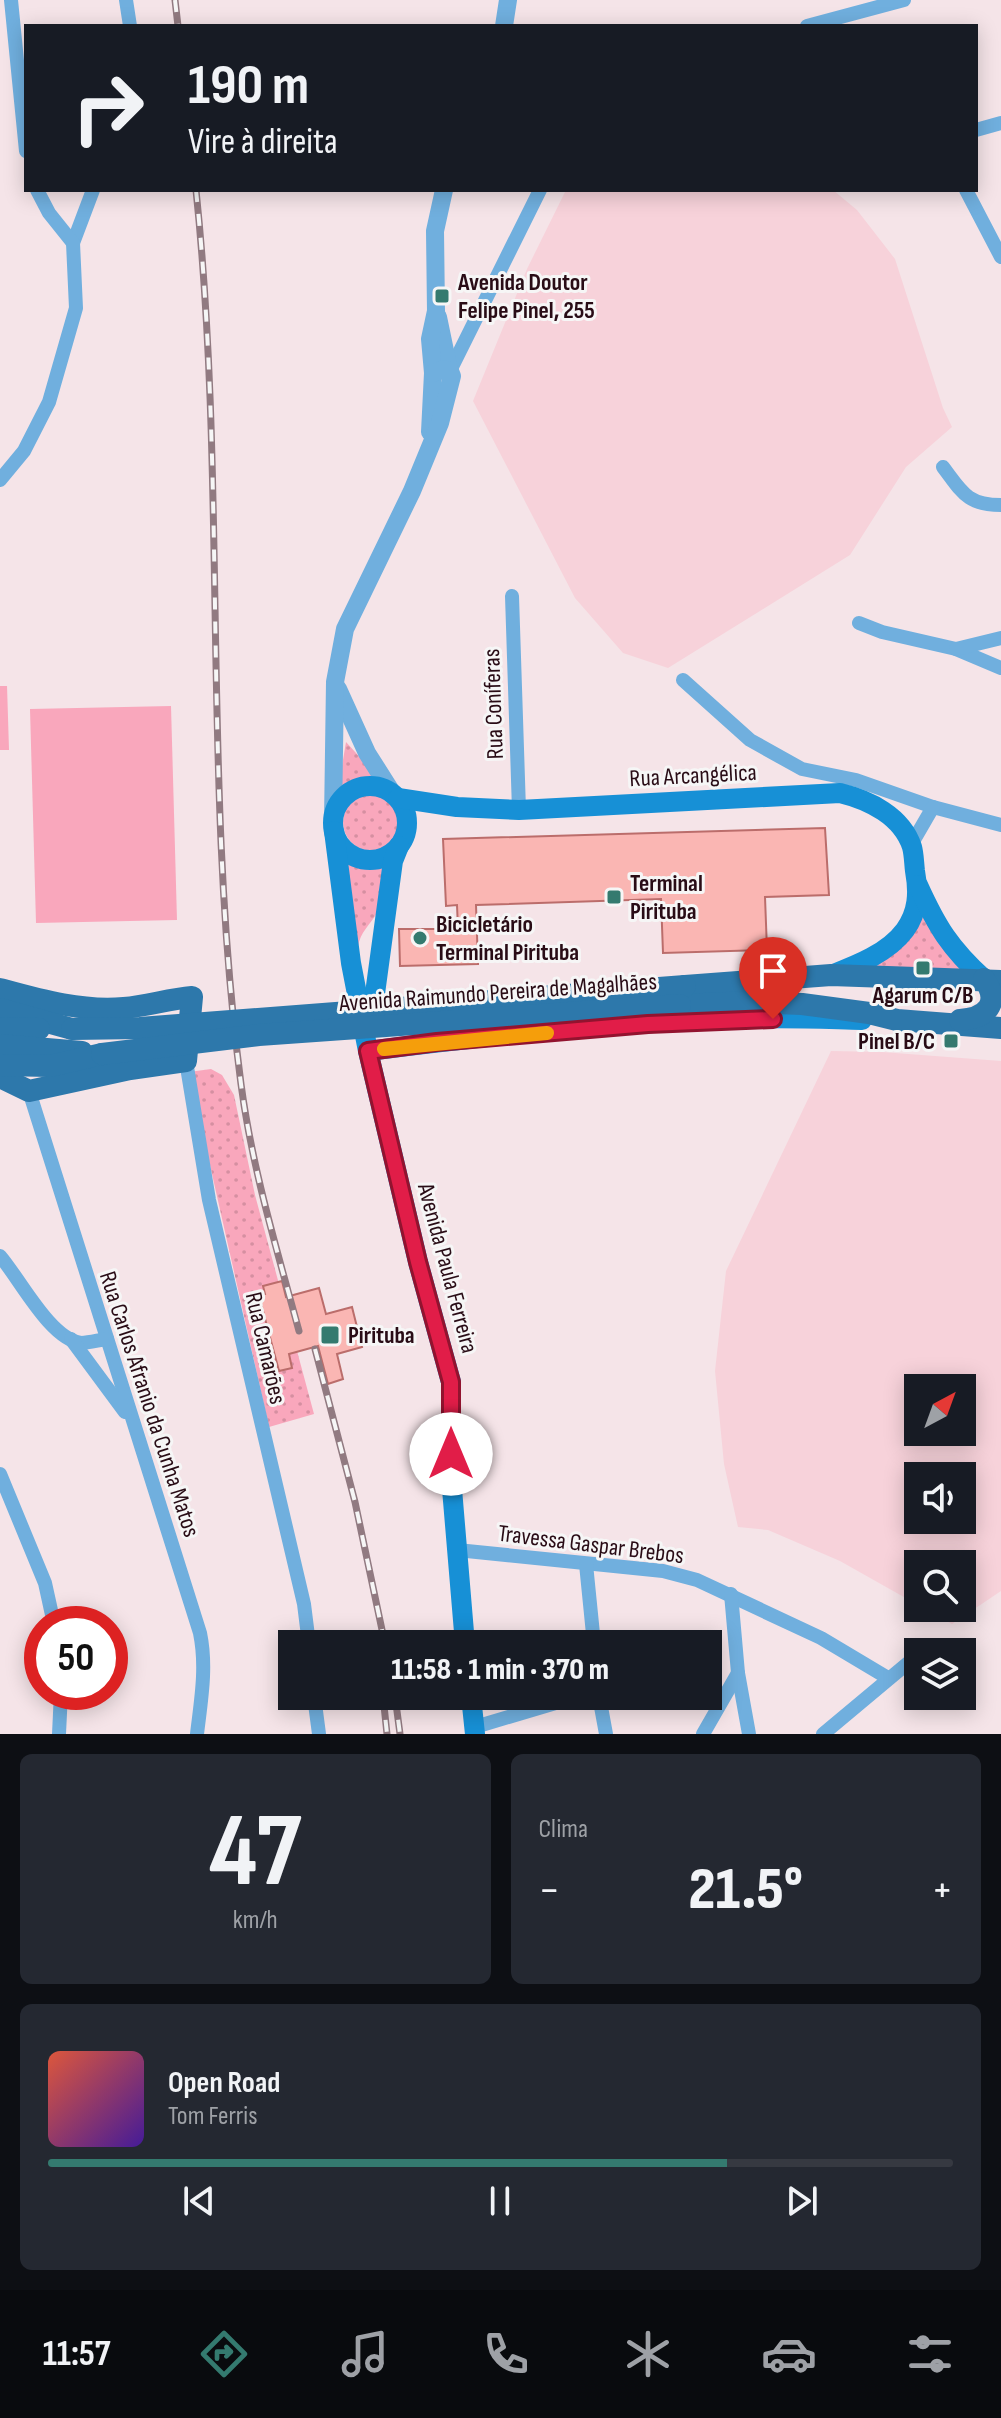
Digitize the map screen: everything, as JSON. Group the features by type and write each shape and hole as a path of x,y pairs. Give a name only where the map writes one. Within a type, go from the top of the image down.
{"main road":[{"path":"402,838 383,857 363,859 345,849 334,826 341,801 358,788 380,787 395,796 404,809 402,838 391,873 368,1051 648,1024 742,1019 897,1020"},
{"name":"Rua Arcangélica","path":"395,796 457,807 519,810 840,793 864,799 896,823 911,845"},
{"name":"Rua Arcangélica","path":"402,838 432,816 457,807"},
{"name":"Avenida Paula Ferreira","path":"334,826 351,963 368,1051 418,1262 451,1382 451,1477 464,1630"},
{"path":"831,975 875,955 903,933 916,909 917,883 911,845"},
{"path":"917,883 936,924 951,945 993,980 993,1002 984,1013 971,1019 927,1023"},
{"name":"Avenida Raimundo Pereira de Magalhães","path":"0,1065 50,1066 75,1047 102,1054 259,1035 682,995 831,975 993,980"},
{"path":"0,989 49,1002 94,1009 126,1008 192,997 186,1061 130,1069 29,1091 0,1077"},
{"path":"0,1045 75,1047 140,1028 251,1017 682,995"},
{"name":"Avenida Raimundo Pereira de Magalhães","path":"682,995 802,1004 897,1020 1001,1028"},
{"path":"0,1009 35,1019 75,1047"},
{"path":"0,1028 75,1047"},
{"path":"29,1091 50,1066"},
{"path":"473,1710 475,1731"}],"street":[{"path":"11,0 24,131"},
{"path":"126,0 130,24"},
{"path":"814,24 904,0"},
{"path":"504,24 510,1"},
{"path":"978,129 1001,123"},
{"path":"38,192 49,213 73,243"},
{"path":"0,480 24,451 49,402 66,349 76,308 73,243 92,192"},
{"path":"443,377 436,311 435,231 444,192"},
{"path":"334,826 335,682 345,629 431,443 429,427 443,377 539,192"},
{"path":"967,192 1001,257"},
{"path":"943,467 969,500 984,505 1001,505"},
{"name":"Rua Coníferas","path":"512,596 519,810"},
{"path":"859,623 882,632 956,649 1001,668"},
{"path":"956,649 1001,638"},
{"path":"683,680 750,740 802,769 856,780 933,807 1001,825"},
{"path":"335,682 367,753 395,796"},
{"path":"802,769 822,794"},
{"path":"911,845 933,807"},
{"name":"Rua Camarões","path":"186,1061 209,1200 304,1604 307,1630"},
{"name":"Rua Carlos Afranio da Cunha Matos","path":"29,1091 200,1633 204,1676 197,1734"},
{"path":"0,1256 49,1323 70,1339 133,1423"},
{"path":"70,1339 82,1343 107,1339"},
{"path":"0,1474 45,1583 50,1606"},
{"name":"Travessa Gaspar Brebos","path":"457,1550 663,1571 697,1580 821,1638 888,1678"},
{"path":"586,1564 593,1630"},
{"path":"731,1594 738,1673 749,1734"},
{"path":"823,1734 904,1666"},
{"path":"703,1734 738,1673"},
{"path":"59,1734 60,1710"},
{"path":"316,1710 319,1734"},
{"path":"475,1731 537,1710"},
{"path":"602,1710 606,1734"}],"shaded area":[{"path":"565,192 835,192 857,210 895,259 943,408 952,427 906,467 850,555 668,668 623,653 575,598 473,401 527,269"},
{"path":"0,686 7,686 9,750 0,750"},
{"path":"171,706 177,920 36,923 30,709"},
{"path":"346,742 385,785 351,787 336,802"},
{"path":"372,793 383,795 392,802 399,811 399,833 392,842 383,849 372,851 361,849 352,842 345,833 343,822 345,811 352,802 361,795"},
{"path":"344,852 360,860 391,863 380,908 363,933 358,947"},
{"path":"920,909 971,973 855,971"},
{"path":"831,1051 1001,1061 1001,1591 976,1608 976,1550 904,1550 904,1597 840,1561 768,1530 738,1527 724,1464 715,1371 726,1271"},
{"path":"211,1069 222,1075 234,1095 255,1195 314,1414 269,1427 189,1072"}],"building":[{"name":"Terminal Pirituba","path":"825,828 829,895 765,897 767,950 663,953 661,899 476,905 478,964 400,966 399,929 458,929 457,905 446,906 443,839"},
{"path":"282,1281 286,1297 319,1288 326,1314 352,1307 362,1347 337,1354 343,1379 328,1384 318,1346 289,1354 292,1368 279,1371 259,1296 265,1294 263,1286"}],"railway":[{"path":"175,0 178,24"},
{"path":"196,192 211,413 218,749 229,972 241,1084 252,1147 299,1331"},
{"path":"315,1349 355,1502 382,1630"},
{"path":"384,1710 387,1734"},
{"path":"397,1710 400,1734"}],"slow traffic":[{"path":"384,1049 547,1033"}],"place":[{"name":"Avenida Doutor Felipe Pinel, 255","path":"442,296"},
{"name":"Terminal Pirituba","path":"614,897"},
{"name":"Bicicletário Terminal Pirituba","path":"420,938"},
{"name":"Agarum C/B","path":"923,968"},
{"name":"Pinel B/C","path":"951,1041"},
{"name":"Pirituba","path":"330,1335"}],"route":[{"path":"451,1454 451,1382 418,1262 368,1051 648,1024 773,1019"}]}
